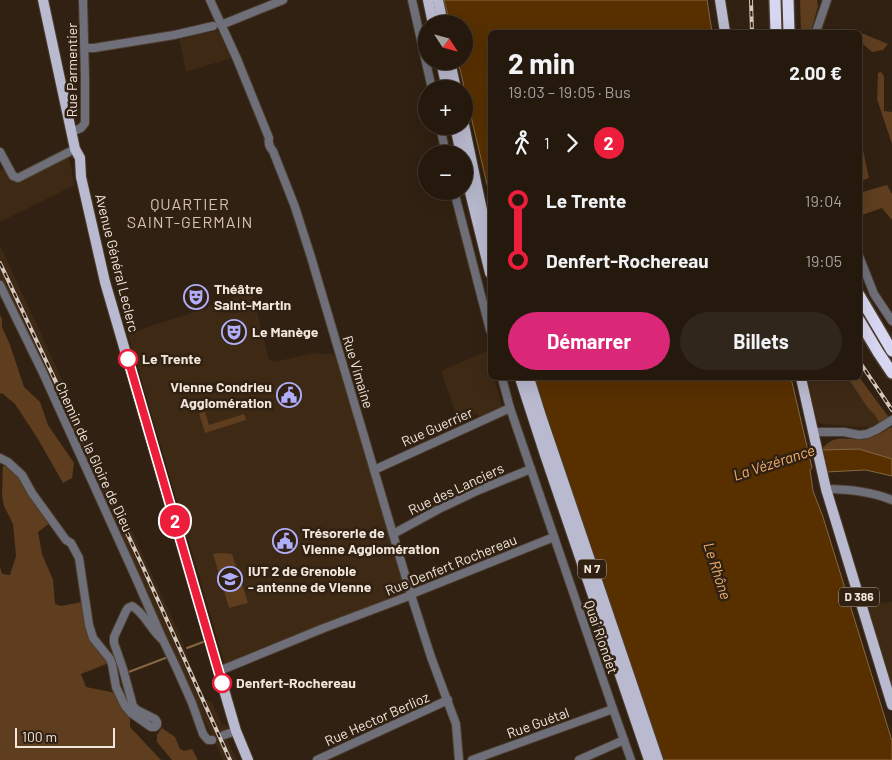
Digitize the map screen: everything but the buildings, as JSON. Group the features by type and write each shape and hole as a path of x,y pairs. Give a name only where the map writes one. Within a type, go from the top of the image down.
{"highway":[{"path":"776,0 776,30"},
{"path":"788,0 788,30"},
{"path":"862,300 892,350"},
{"path":"862,325 892,373"}],"main road":[{"name":"Avenue Général Leclerc","path":"44,0 72,132 80,158 81,176 105,282 236,731 248,760"},
{"path":"428,0 431,15"},
{"path":"438,0 441,15"},
{"path":"720,0 725,30"},
{"path":"466,135 488,233"},
{"path":"472,200 488,265"},
{"name":"N 7","path":"521,380 649,760"},
{"name":"N 7","path":"530,380 540,416 658,760"},
{"name":"D 386","path":"801,380 826,489 892,705"}],"street":[{"name":"Rue Parmentier","path":"72,132 81,128 85,123 83,0"},
{"name":"Rue Vimaine","path":"210,0 217,25 249,88 269,138 268,142 294,207 311,257 430,657 456,724 459,760"},
{"path":"85,48 156,38 217,25 283,0"},
{"path":"412,0 430,80"},
{"path":"817,30 827,0"},
{"path":"0,152 13,176 18,178 76,149"},
{"path":"456,200 488,322"},
{"path":"862,264 874,294 892,320"},
{"name":"Chemin de la Gloire de Dieu","path":"0,285 43,373 180,675 203,734 208,740 212,740"},
{"name":"Quai Riondet","path":"503,380 510,408 631,760"},
{"name":"Rue Guerrier","path":"374,470 510,408"},
{"path":"813,432 867,434 892,420"},
{"name":"Chemin de la Gloire de Dieu","path":"0,458 8,462 22,475 32,493 58,529 74,547 79,558 89,625 93,638 110,659 116,687 125,706 151,727 157,725 157,722 133,706 114,643 114,637 126,610 132,606 148,622 156,635 163,640"},
{"name":"Rue des Lanciers","path":"393,534 479,490 531,469"},
{"path":"826,489 864,491 892,500"},
{"name":"Rue Denfert Rochereau","path":"219,671 554,537"},
{"name":"Rue Hector Berlioz","path":"316,760 448,700"},
{"name":"Rue Guétal","path":"472,760 613,709"},
{"path":"224,735 236,731"},
{"path":"579,760 624,740"}],"shaded area":[{"path":"800,0 817,0 818,6 812,30 801,30"},
{"path":"218,31 231,58 186,72 179,37"},
{"path":"862,33 888,44 883,50 872,52 863,44"},
{"path":"881,72 884,76 884,111 892,112 892,144 877,99 878,73"},
{"path":"862,145 869,178 862,180"},
{"path":"68,155 75,185 0,222 0,171 6,168 15,183"},
{"path":"887,185 892,194 892,219 882,208 862,215 862,192"},
{"path":"0,245 178,630 205,699 212,702 221,723 228,727 226,738 237,760 223,760 204,719 200,719 0,280"},
{"path":"252,291 269,359 275,362 314,353 331,353 338,359 407,591 225,665 128,334 208,308 208,306"},
{"path":"0,315 2,327 24,387 40,402 48,425 74,463 72,478 63,483 15,404 2,393 0,394"},
{"path":"487,351 488,380 495,380 503,409 481,419 476,413 460,419 455,411 441,371"},
{"path":"807,380 849,380 880,424 872,427 859,427 821,424 817,421"},
{"path":"849,380 861,380 890,419 880,424"},
{"path":"205,412 209,425 244,414 246,420 205,433 199,413"},
{"path":"892,427 892,459 859,449 821,450 826,444 836,439 866,439"},
{"path":"10,465 36,506 50,523 38,532 42,554 53,580 55,604 61,606 82,602 88,630 109,663 81,674 86,687 116,693 130,719 130,727 161,760 0,760 0,567 2,574 10,575 16,556 13,524 4,506 2,495 3,466"},
{"path":"213,554 232,554 248,603 229,608"},
{"path":"892,602 892,691 866,604"},
{"path":"162,728 175,737 180,749 184,751 192,749 198,760 172,760 157,742 157,735"}],"water":[{"path":"444,0 707,0 712,30 488,30 488,188 473,125 473,80 462,80 460,70 473,70 473,15 448,15"},
{"path":"536,380 791,380 812,468 810,470 813,491 823,517 892,741 892,760 662,760"},
{"path":"859,449 892,459 892,476 866,470 826,472 821,450"}],"waterway":[{"path":"187,648 203,642"},
{"path":"126,673 168,657"}],"railway":[{"path":"751,0 752,30"},
{"path":"0,263 143,567 230,760"},
{"path":"862,365 892,410"}],"bus line":[{"name":"2","path":"128,359 222,683"}],"place":[{"name":"Théâtre Saint-Martin","path":"196,297"},
{"name":"Le Manège","path":"234,332"},
{"name":"Le Trente","path":"128,359"},
{"name":"Vienne Condrieu Agglomération","path":"289,395"},
{"name":"Trésorerie de Vienne Agglomération","path":"285,541"},
{"name":"IUT 2 de Grenoble - antenne de Vienne","path":"230,579"},
{"name":"Denfert-Rochereau","path":"222,683"}],"district":[{"name":"QUARTIER SAINT-GERMAIN","path":"190,213"}],"water label":[{"name":"La Vézérance","path":"774,463"},
{"name":"Le Rhône","path":"717,571"}]}
